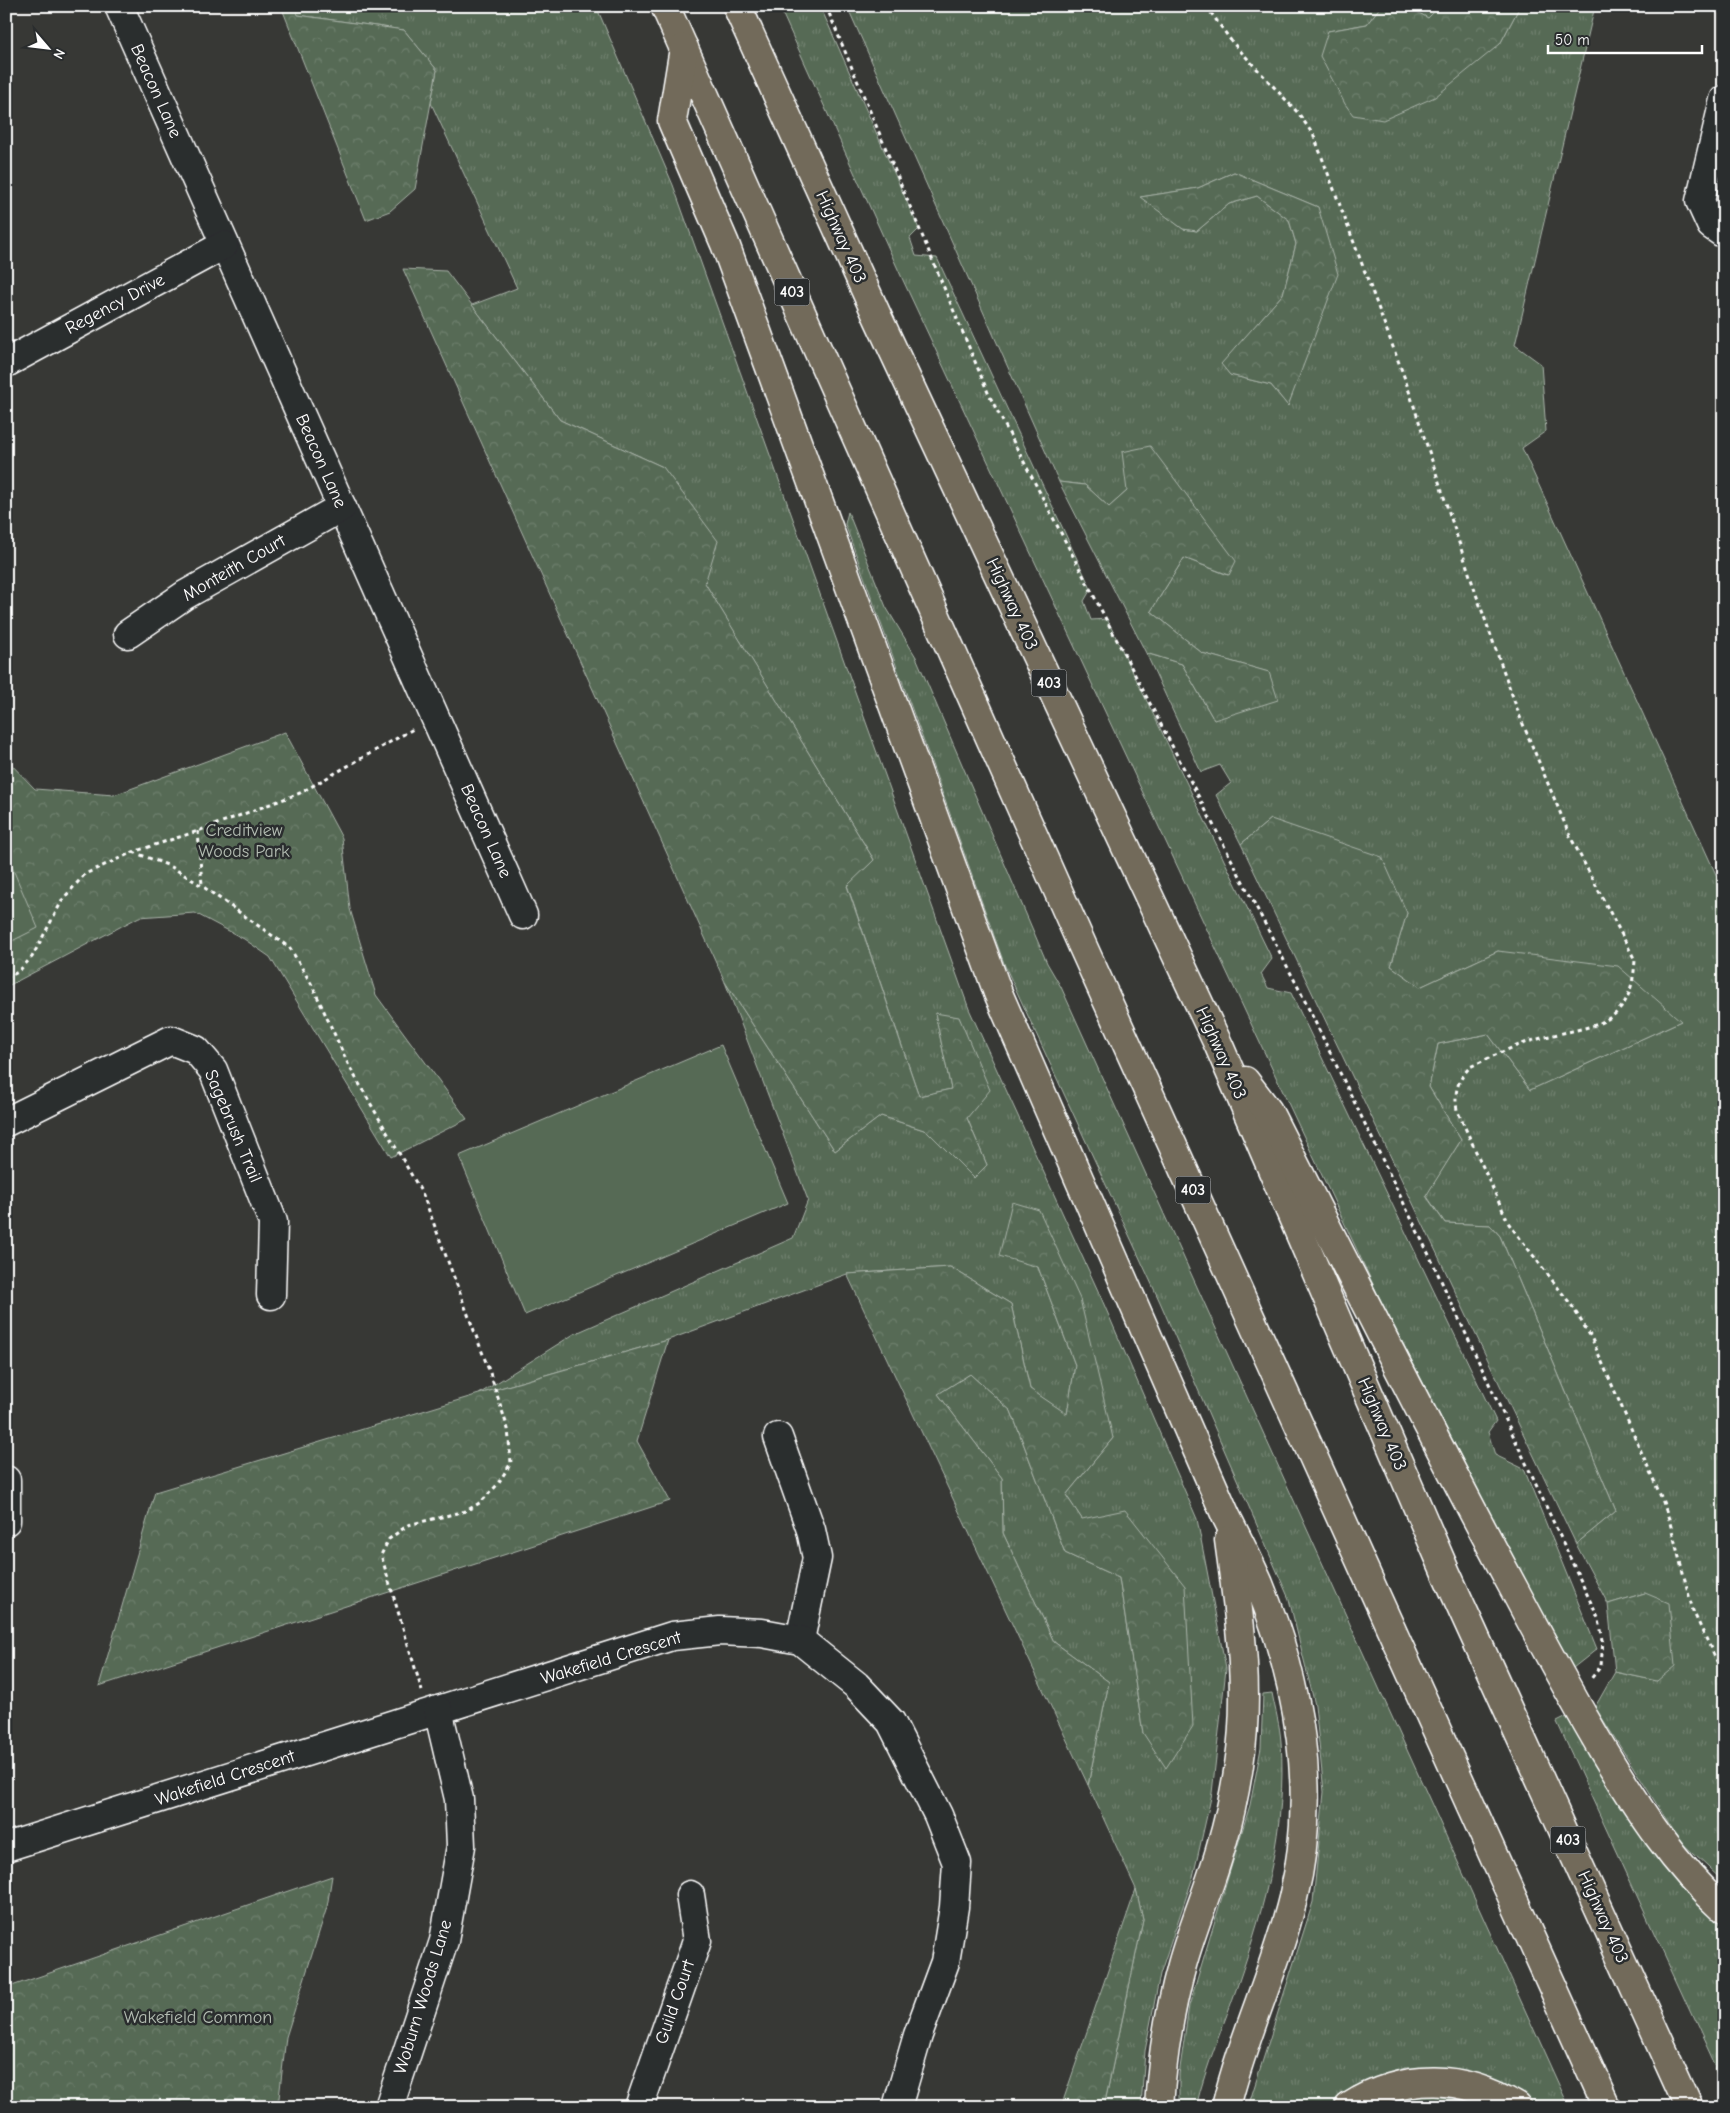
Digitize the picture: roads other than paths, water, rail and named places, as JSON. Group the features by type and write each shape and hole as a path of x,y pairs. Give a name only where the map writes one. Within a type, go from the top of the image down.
{"highway":[{"name":"403","path":"665,6 1087,956 1607,2107"},
{"name":"Highway 403","path":"737,6 883,329 1219,1046 1446,1573 1689,2107"},
{"path":"684,48 672,121 725,244 998,993 1226,1516 1259,1584 1288,1672 1302,1742 1305,1808 1302,1851 1293,1898 1226,2107"},
{"path":"1219,1046 1268,1111 1476,1518 1571,1697 1637,1806 1680,1865 1696,1884 1724,1910"},
{"path":"1159,2107 1161,2070 1168,2022 1182,1965 1221,1847 1239,1766 1244,1730 1242,1636 1226,1516"},
{"path":"1350,2107 1369,2096 1396,2086 1436,2081 1480,2089 1517,2107"}],"street":[{"name":"Beacon Lane","path":"119,6 523,915"},
{"path":"1724,100 1700,201 1711,225 1724,234"},
{"name":"Regency Drive","path":"6,363 224,245"},
{"name":"Monteith Court","path":"128,634 185,595 342,506"},
{"name":"Sagebrush Trail","path":"6,1122 171,1040 196,1050 213,1070 273,1222 271,1295"},
{"path":"778,1437 811,1530 817,1558 800,1640"},
{"path":"6,1480 6,1521"},
{"name":"Wakefield Crescent","path":"6,1847 672,1636 720,1631 762,1633 800,1640 856,1685 891,1722 938,1815 957,1864 954,1907 945,1962 918,2035 897,2107"},
{"name":"Woburn Woods Lane","path":"389,2107 444,1941 462,1846 459,1799 434,1712"},
{"name":"Guild Court","path":"639,2107 697,1941 690,1895"}],"park label":[{"name":"Creditview Woods Park","path":"244,840"},
{"name":"Wakefield Common","path":"198,2017"}]}
